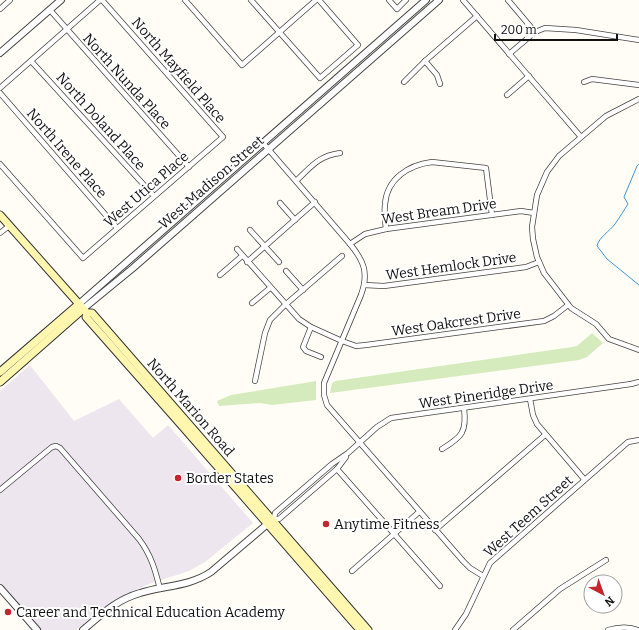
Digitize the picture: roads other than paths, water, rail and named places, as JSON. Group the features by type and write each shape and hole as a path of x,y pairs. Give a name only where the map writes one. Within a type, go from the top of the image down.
{"main road":[{"name":"North Marion Road","path":"0,215 83,309 92,313 169,401 271,521 360,630"},
{"name":"West Madison Street","path":"0,372 83,309"},
{"name":"West Madison Street","path":"0,382 83,309"},
{"name":"North Marion Road","path":"271,521 368,630"}],"street":[{"path":"0,9 10,0"},
{"path":"0,53 61,0"},
{"path":"0,88 101,0"},
{"name":"North Mayfield Place","path":"101,0 223,137"},
{"path":"185,0 242,65 316,0"},
{"path":"251,0 320,78 358,44 319,0"},
{"path":"389,0 397,9 406,0"},
{"name":"West Madison Street","path":"83,309 263,142 426,0"},
{"name":"West Madison Street","path":"83,309 440,0"},
{"path":"463,0 581,137"},
{"path":"508,0 535,32"},
{"name":"North Nunda Place","path":"50,10 189,167"},
{"path":"404,82 425,61 477,16"},
{"path":"510,54 535,32 545,28 576,30 639,40"},
{"name":"North Doland Place","path":"31,61 154,196"},
{"path":"425,61 437,76 440,84"},
{"path":"507,95 529,76"},
{"path":"584,82 592,79 639,85"},
{"name":"North Irene Place","path":"0,93 118,228"},
{"path":"639,99 610,113 559,156 547,172 537,195 532,227 533,239 539,262 544,273 568,305 574,311 596,324 609,338 639,350"},
{"name":"West Utica Place","path":"0,164 83,258 223,137"},
{"path":"263,142 358,253 364,267 364,285 324,383 324,395 329,408 463,561 470,568 483,576"},
{"path":"296,181 319,159 340,152"},
{"path":"386,229 385,203 388,191 397,177 405,170 432,162 486,168 492,215"},
{"path":"247,262 315,202"},
{"path":"280,203 295,220"},
{"name":"West Bream Drive","path":"350,244 365,234 386,229 521,211 534,213"},
{"path":"0,233 9,226"},
{"path":"250,230 279,262"},
{"name":"West Oakcrest Drive","path":"236,249 298,319 311,327 356,346 542,321 554,316 568,305"},
{"path":"220,275 242,256"},
{"path":"255,381 268,325 273,316 342,256"},
{"name":"West Hemlock Drive","path":"364,285 384,286 526,267 539,262"},
{"path":"286,271 303,290"},
{"path":"252,304 270,288"},
{"path":"311,327 303,347 306,351 321,358"},
{"name":"West Pineridge Drive","path":"271,521 275,513 332,464 348,453 382,423 396,417 530,399 639,382"},
{"path":"530,399 535,421 545,435 584,479"},
{"path":"442,448 455,441 463,432 465,422 464,408"},
{"path":"435,530 545,435"},
{"name":"West Teem Street","path":"455,630 466,614 490,563 628,442 639,440"},
{"path":"0,490 52,447 56,446 60,448 148,550 154,563 160,589"},
{"name":"West Pineridge Drive","path":"271,521 279,519 337,469 348,453"},
{"path":"337,469 440,586"},
{"path":"352,571 419,512"},
{"path":"83,630 113,605 126,598 141,592 190,583 202,578 271,521"},
{"path":"513,630 560,589 606,560"},
{"path":"0,588 37,630"},
{"path":"608,630 628,627 638,630"}],"waterway":[{"path":"639,164 624,197 628,204 613,227 602,237 597,246 607,259 639,285"}],"place":[{"name":"Border States","path":"178,478"},
{"name":"Anytime Fitness","path":"326,524"},
{"name":"Career and Technical Education Academy","path":"8,612"}]}
